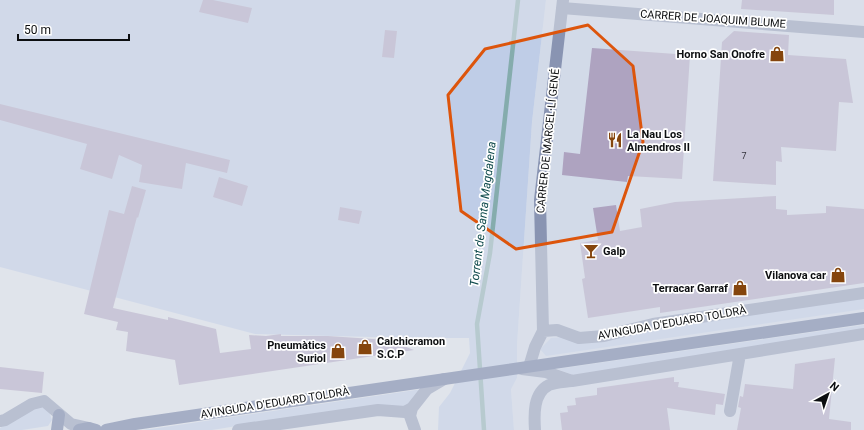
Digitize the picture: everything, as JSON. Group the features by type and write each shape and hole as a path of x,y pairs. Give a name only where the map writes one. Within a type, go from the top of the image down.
{"street":[{"name":"CARRER DE JOAQUIM BLUME","path":"563,4 864,32"},
{"name":"CARRER DE MARCEL·LÍ GENÉ","path":"543,331 540,200 563,4"},
{"name":"AVINGUDA D'EDUARD TOLDRÀ","path":"543,331 557,330 579,338 604,336 653,324 864,293"},
{"name":"AVINGUDA D'EDUARD TOLDRÀ","path":"106,430 135,424 444,378 864,318"},
{"path":"529,367 535,347 543,331"},
{"name":"AVINGUDA D'EDUARD TOLDRÀ","path":"515,368 546,372 572,381 864,334"},
{"path":"730,411 740,354"},
{"name":"AVINGUDA D'EDUARD TOLDRÀ","path":"238,430 378,410 405,412 412,408 427,389 444,378"},
{"path":"535,430 534,415 539,393 549,385 572,381"},
{"path":"0,421 5,420 32,404 44,401 71,424 88,429"},
{"path":"412,408 410,416 415,430"},
{"path":"57,430 59,415"}],"highlighted area":[{"path":"588,25 633,66 643,142 612,232 516,249 461,211 448,95 485,49"}],"shaded area":[{"path":"0,0 546,0 532,122 517,345 517,378 511,389 514,430 438,430 439,407 450,393 470,353 469,338 255,334 0,267"},
{"path":"546,0 864,0 864,430 514,430 511,388 517,378 517,345 532,122"},
{"path":"864,298 864,309 546,356 540,349 551,338 654,329"},
{"path":"864,325 864,329 573,375 557,369"},
{"path":"422,389 414,400 403,407 332,411 212,430 144,430"},
{"path":"42,407 49,411 52,420 48,426 22,430 0,430 0,428 34,408"}],"building":[{"path":"203,0 213,0 252,8 248,23 199,12"},
{"path":"742,0 834,0 834,15 741,9"},
{"path":"385,30 397,31 394,58 382,57"},
{"path":"734,31 789,35 788,55 846,59 853,103 839,102 836,151 781,147 782,162 776,161 776,185 713,181 722,42"},
{"path":"592,48 690,55 682,179 628,176 627,182 562,175 564,152 580,154"},
{"path":"0,104 230,160 227,173 186,163 182,189 139,182 142,165 119,155 112,179 80,169 87,144 0,120"},
{"path":"219,177 248,186 242,206 213,197"},
{"path":"132,186 146,190 138,218 137,217 113,308 168,320 168,317 216,329 220,353 251,349 249,335 266,336 281,334 281,336 328,336 388,340 414,350 179,385 175,360 126,351 128,332 116,330 118,322 84,314 109,210 124,214"},
{"path":"776,196 776,209 787,210 787,215 826,213 826,206 864,209 864,283 660,313 660,307 588,318 582,279 585,278 580,243 598,240 593,208 616,205 620,231 642,227 640,209 675,202"},
{"path":"340,207 362,211 359,224 338,220"},
{"path":"835,358 829,419 851,422 851,430 737,430 741,408 738,407 740,396 743,397 745,384 793,389 795,364"},
{"path":"0,367 44,372 42,393 0,389"},
{"path":"674,377 674,382 679,382 678,387 725,394 723,405 716,404 715,415 667,408 670,430 562,430 560,413 568,412 567,406 576,405 575,398 597,395 597,388"}],"waterway":[{"name":"Torrent de Santa Magdalena","path":"484,430 477,324 490,253 518,0"}],"place":[{"name":"Horno San Onofre","path":"777,54"},
{"name":"La Nau Los Almendros II","path":"615,140"},
{"name":"Galp","path":"591,251"},
{"name":"Vilanova car","path":"838,275"},
{"name":"Terracar Garraf","path":"740,288"},
{"name":"Calchicramon S.C.P","path":"365,347"},
{"name":"Pneumàtics Suriol","path":"338,351"}]}
